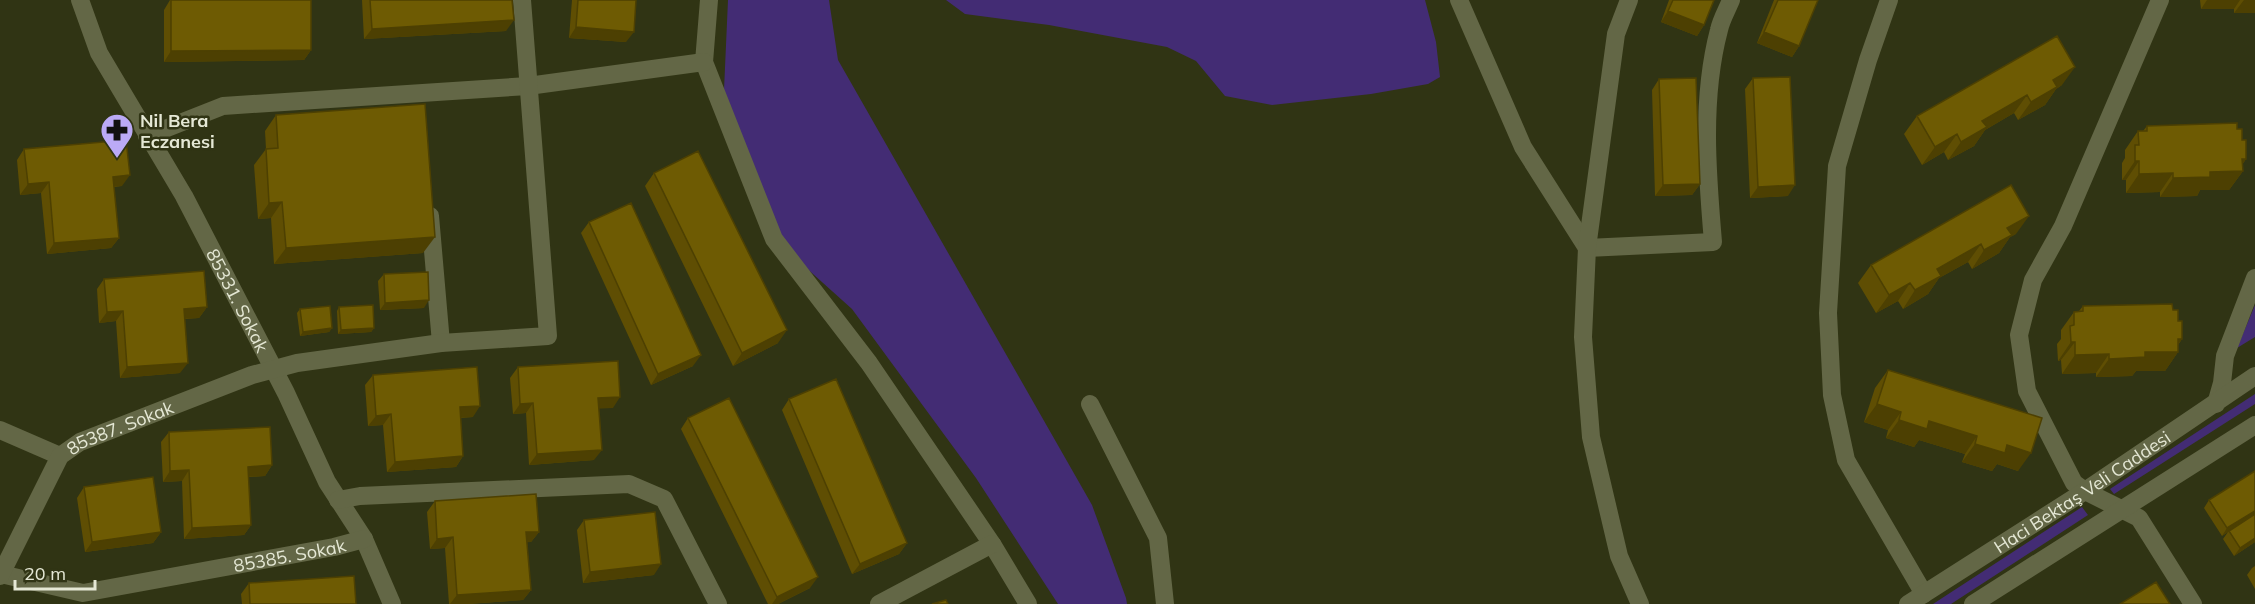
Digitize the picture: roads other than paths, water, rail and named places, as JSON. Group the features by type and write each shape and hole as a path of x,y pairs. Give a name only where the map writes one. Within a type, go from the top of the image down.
{"street":[{"name":"85331. Sokak","path":"80,0 99,53 184,196 274,369 327,482 364,539 392,604"},
{"path":"522,0 528,86"},
{"path":"709,0 704,62 774,239 869,363 992,544 1028,604"},
{"path":"1459,0 1524,147 1587,248"},
{"path":"1629,0 1616,34 1587,248 1582,337 1591,437 1619,556 1640,604"},
{"path":"1587,248 1713,242 1707,101 1719,29 1731,0"},
{"path":"1889,0 1868,60 1837,166 1828,312 1832,395 1846,460 1924,594"},
{"path":"2160,0 2063,226 2033,280 2019,334 2027,391 2074,483 2085,491 2139,518 2193,604"},
{"path":"147,136 223,106 420,99 704,62"},
{"name":"85387. Sokak","path":"1,575 60,456 81,442 252,375 297,363 441,343 548,336 528,86"},
{"path":"429,200 441,343"},
{"path":"2216,404 2222,383 2225,356 2255,278"},
{"name":"Haci Bektaş Veli Caddesi","path":"1908,604 2085,491 2255,376"},
{"path":"1090,404 1158,538 1164,604"},
{"name":"Haci Bektaş Veli Caddesi","path":"1973,604 2255,424"},
{"path":"0,430 60,456"},
{"path":"338,500 360,496 629,484 664,500 718,604"},
{"name":"85385. Sokak","path":"1,575 83,593 334,547 364,539"},
{"path":"879,604 992,544"}],"place":[{"name":"Nil Bera Eczanesi","path":"117,159"}]}
